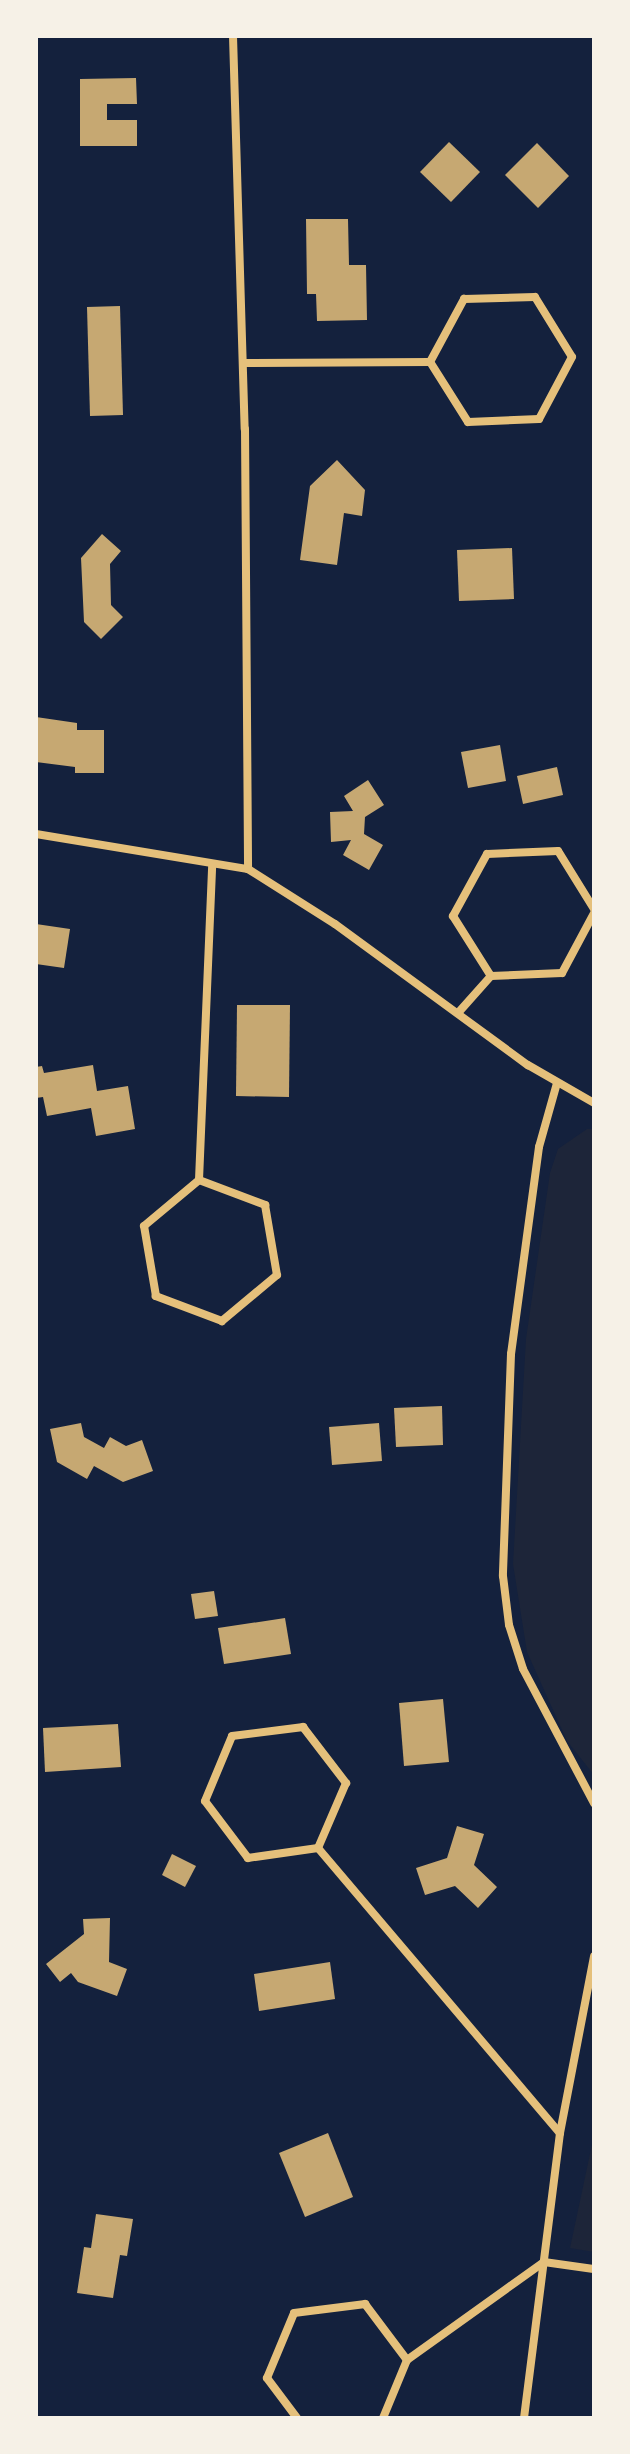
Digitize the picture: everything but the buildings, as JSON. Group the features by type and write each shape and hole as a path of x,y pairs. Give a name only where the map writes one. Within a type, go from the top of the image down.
{"street":[{"path":"233,36 243,363 248,869"},
{"path":"520,297 535,297 572,357 539,419 468,422 430,362 464,299 520,297"},
{"path":"243,363 430,362"},
{"path":"36,834 248,869 557,1083 594,1103"},
{"path":"458,1013 491,976 562,973 594,911 558,851 487,854 453,916 491,976"},
{"path":"199,1180 265,1205 277,1275 222,1321 156,1296 144,1226 199,1180 212,864"},
{"path":"557,1083 539,1147 511,1354 502,1563 509,1625 523,1669 583,1788 594,1803"},
{"path":"303,1727 346,1783 318,1848 248,1858 205,1801 232,1736 303,1727"},
{"path":"583,1788 594,1795"},
{"path":"318,1848 560,2133"},
{"path":"524,2418 560,2133 594,1956"},
{"path":"383,2418 407,2360 544,2262 594,2269"},
{"path":"297,2418 267,2378 294,2313 365,2304 407,2360"}],"shaded area":[{"path":"587,1129 594,1129 594,1775 567,1741 527,1652 513,1564 526,1339 550,1173 558,1149"},
{"path":"594,2135 594,2252 570,2248"}]}
